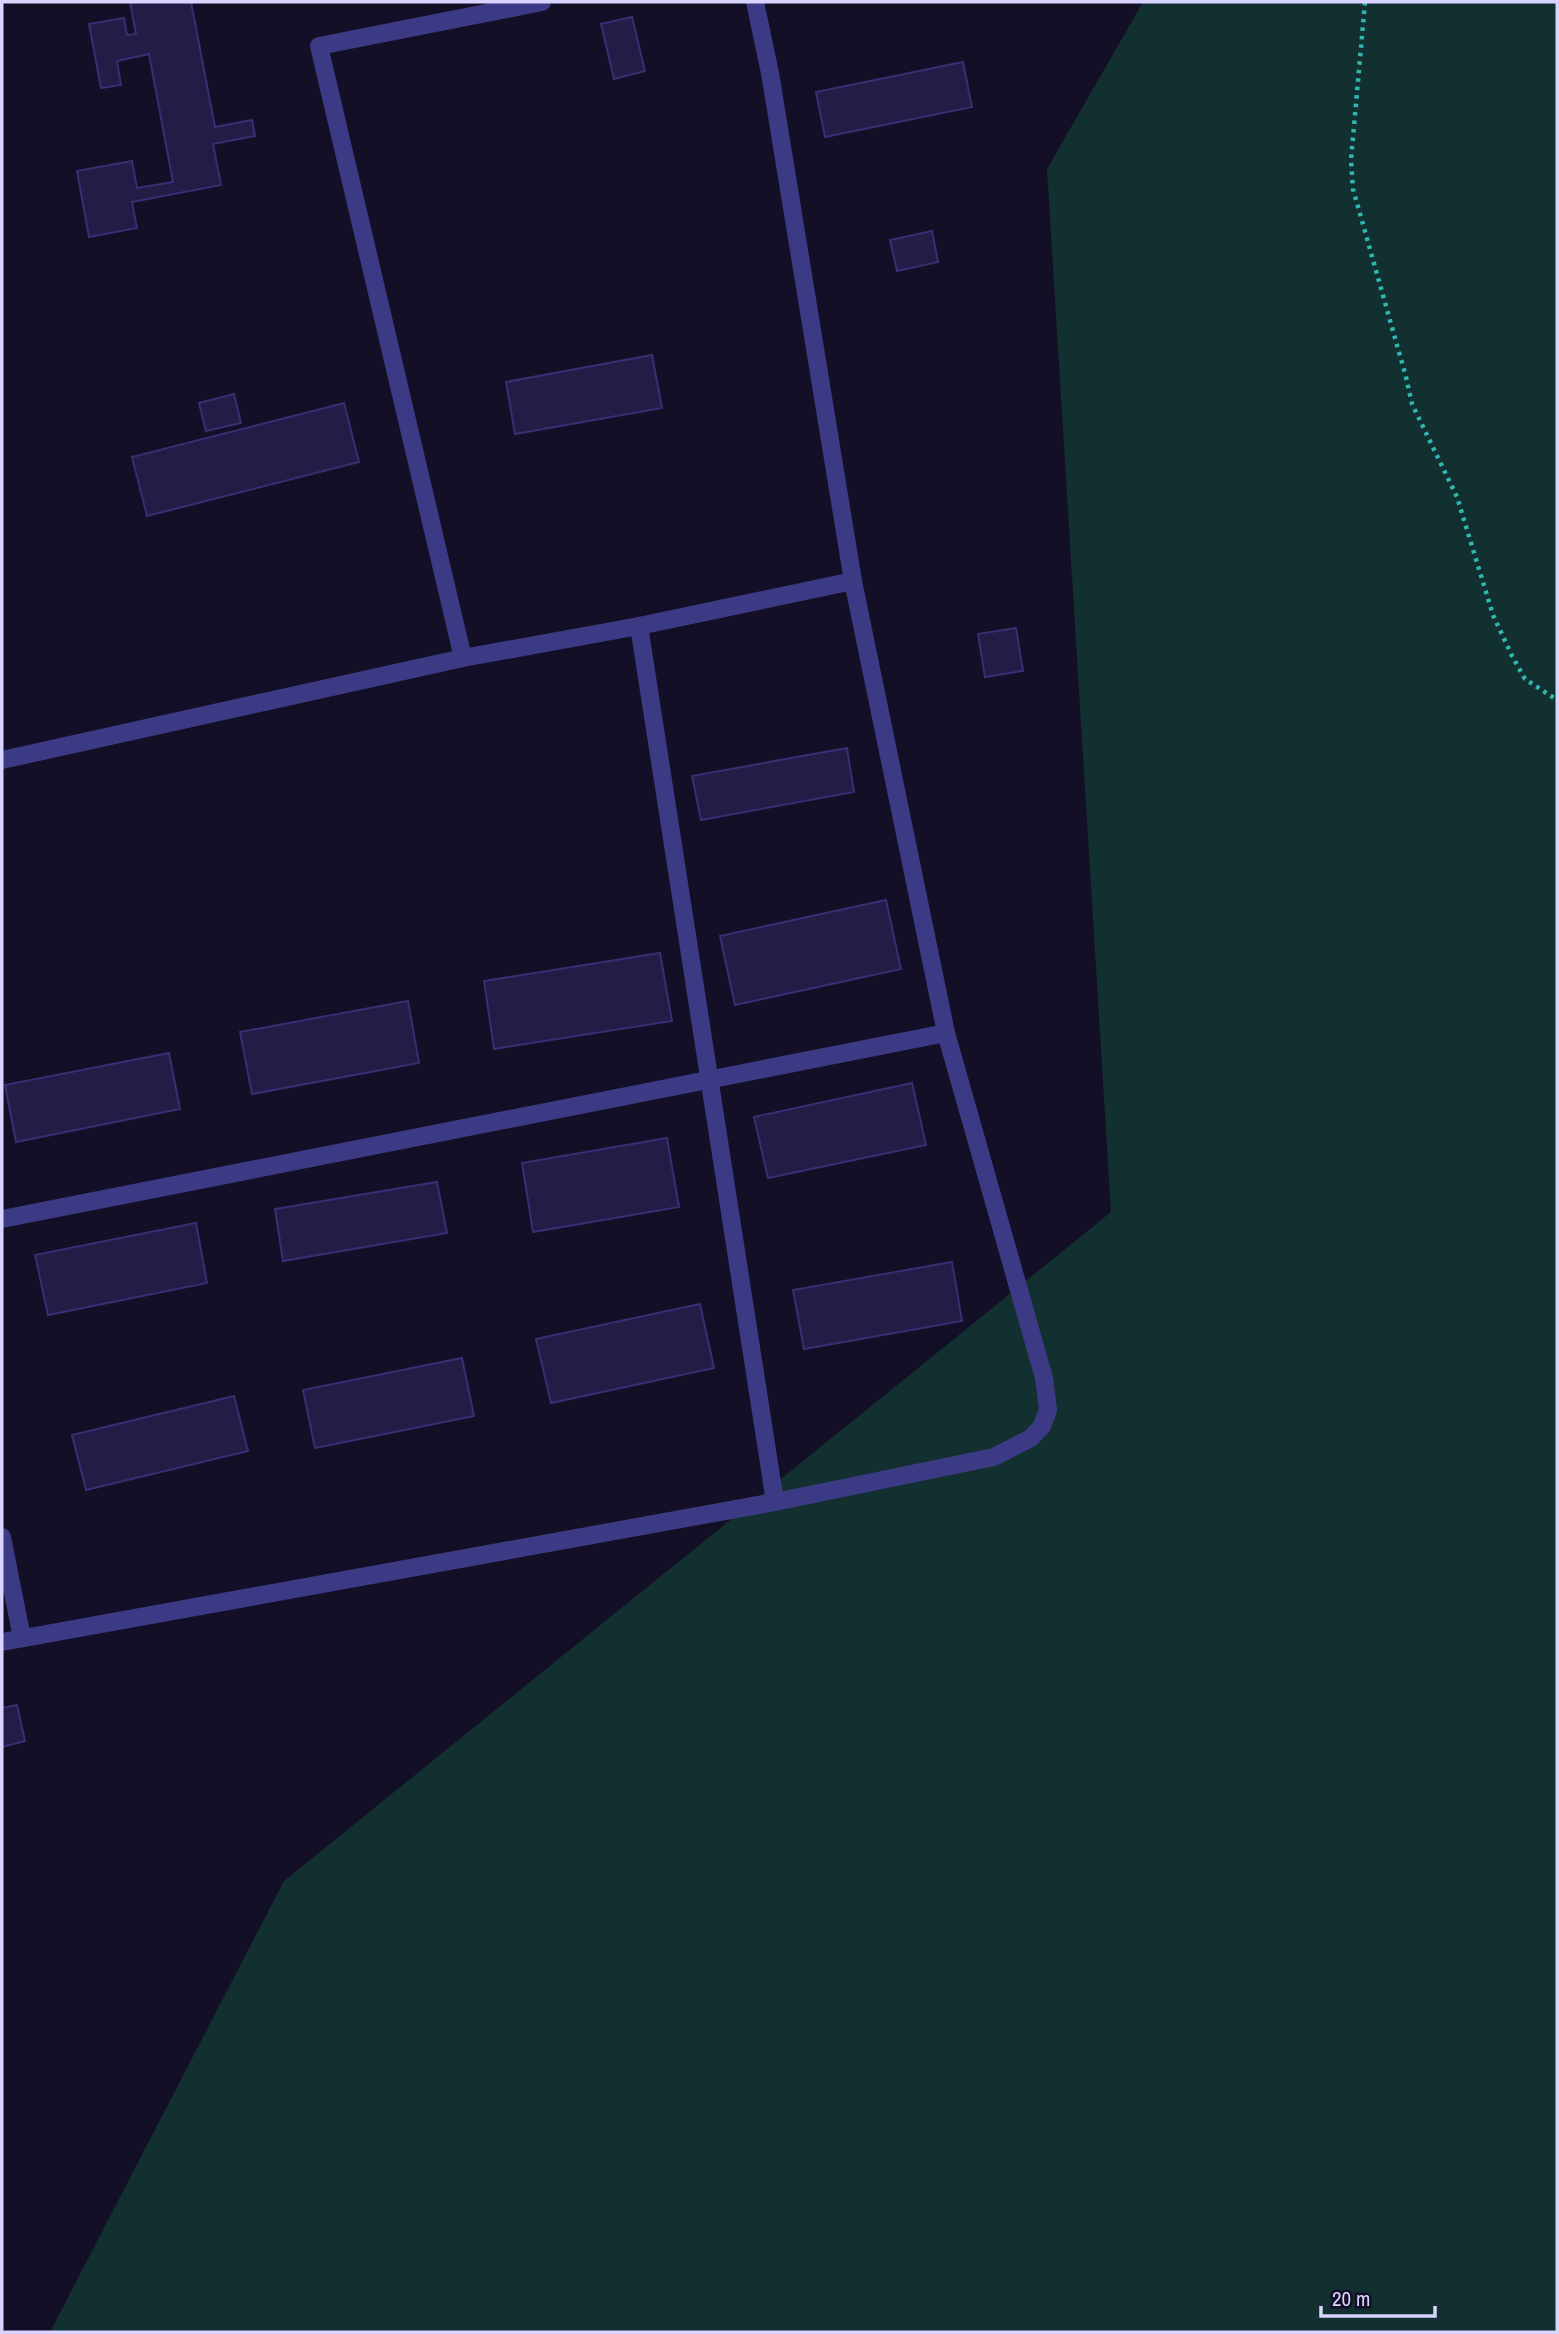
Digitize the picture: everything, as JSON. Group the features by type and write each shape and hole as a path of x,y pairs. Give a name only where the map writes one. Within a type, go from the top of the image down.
{"street":[{"path":"463,658 319,46 542,2"},
{"path":"2,1642 775,1502 994,1457 1031,1438 1042,1426 1048,1410 1044,1378 946,1033 853,581 770,73 755,2"},
{"path":"2,760 463,658 639,626 853,581"},
{"path":"639,626 775,1502"},
{"path":"2,1219 946,1033"},
{"path":"2,1537 22,1638"}],"path":[{"path":"1365,2 1351,149 1353,189 1412,404 1457,496 1493,615 1512,656 1525,679 1557,700"}],"green space":[{"path":"1143,2 1557,2 1557,2332 50,2332 284,1881 1111,1212 1047,169"}],"building":[{"path":"130,2 191,2 215,127 252,120 255,136 213,144 221,185 132,202 137,228 89,237 77,171 132,161 137,188 173,182 149,54 117,61 121,85 101,88 89,24 124,18 127,35 136,34"},
{"path":"632,17 645,71 614,79 601,24"},
{"path":"963,62 972,107 825,137 816,92"},
{"path":"932,231 938,262 897,271 890,240"},
{"path":"652,355 662,408 515,434 506,382"},
{"path":"234,394 241,423 206,431 199,403"},
{"path":"344,403 359,462 147,516 132,457"},
{"path":"1016,628 1023,671 985,677 978,634"},
{"path":"847,748 854,792 701,820 692,776"},
{"path":"886,900 901,969 735,1005 720,936"},
{"path":"660,953 672,1021 494,1049 484,981"},
{"path":"408,1001 419,1063 252,1094 240,1032"},
{"path":"169,1053 180,1109 16,1142 5,1085"},
{"path":"912,1083 926,1145 768,1178 754,1117"},
{"path":"667,1138 679,1207 533,1232 522,1163"},
{"path":"437,1182 447,1233 283,1261 275,1209"},
{"path":"196,1223 207,1283 48,1315 35,1255"},
{"path":"952,1262 962,1321 804,1349 793,1290"},
{"path":"700,1304 714,1368 551,1403 536,1339"},
{"path":"462,1358 474,1416 315,1448 303,1390"},
{"path":"234,1396 248,1451 86,1490 72,1435"},
{"path":"17,1705 25,1741 2,1747 2,1708"}]}
